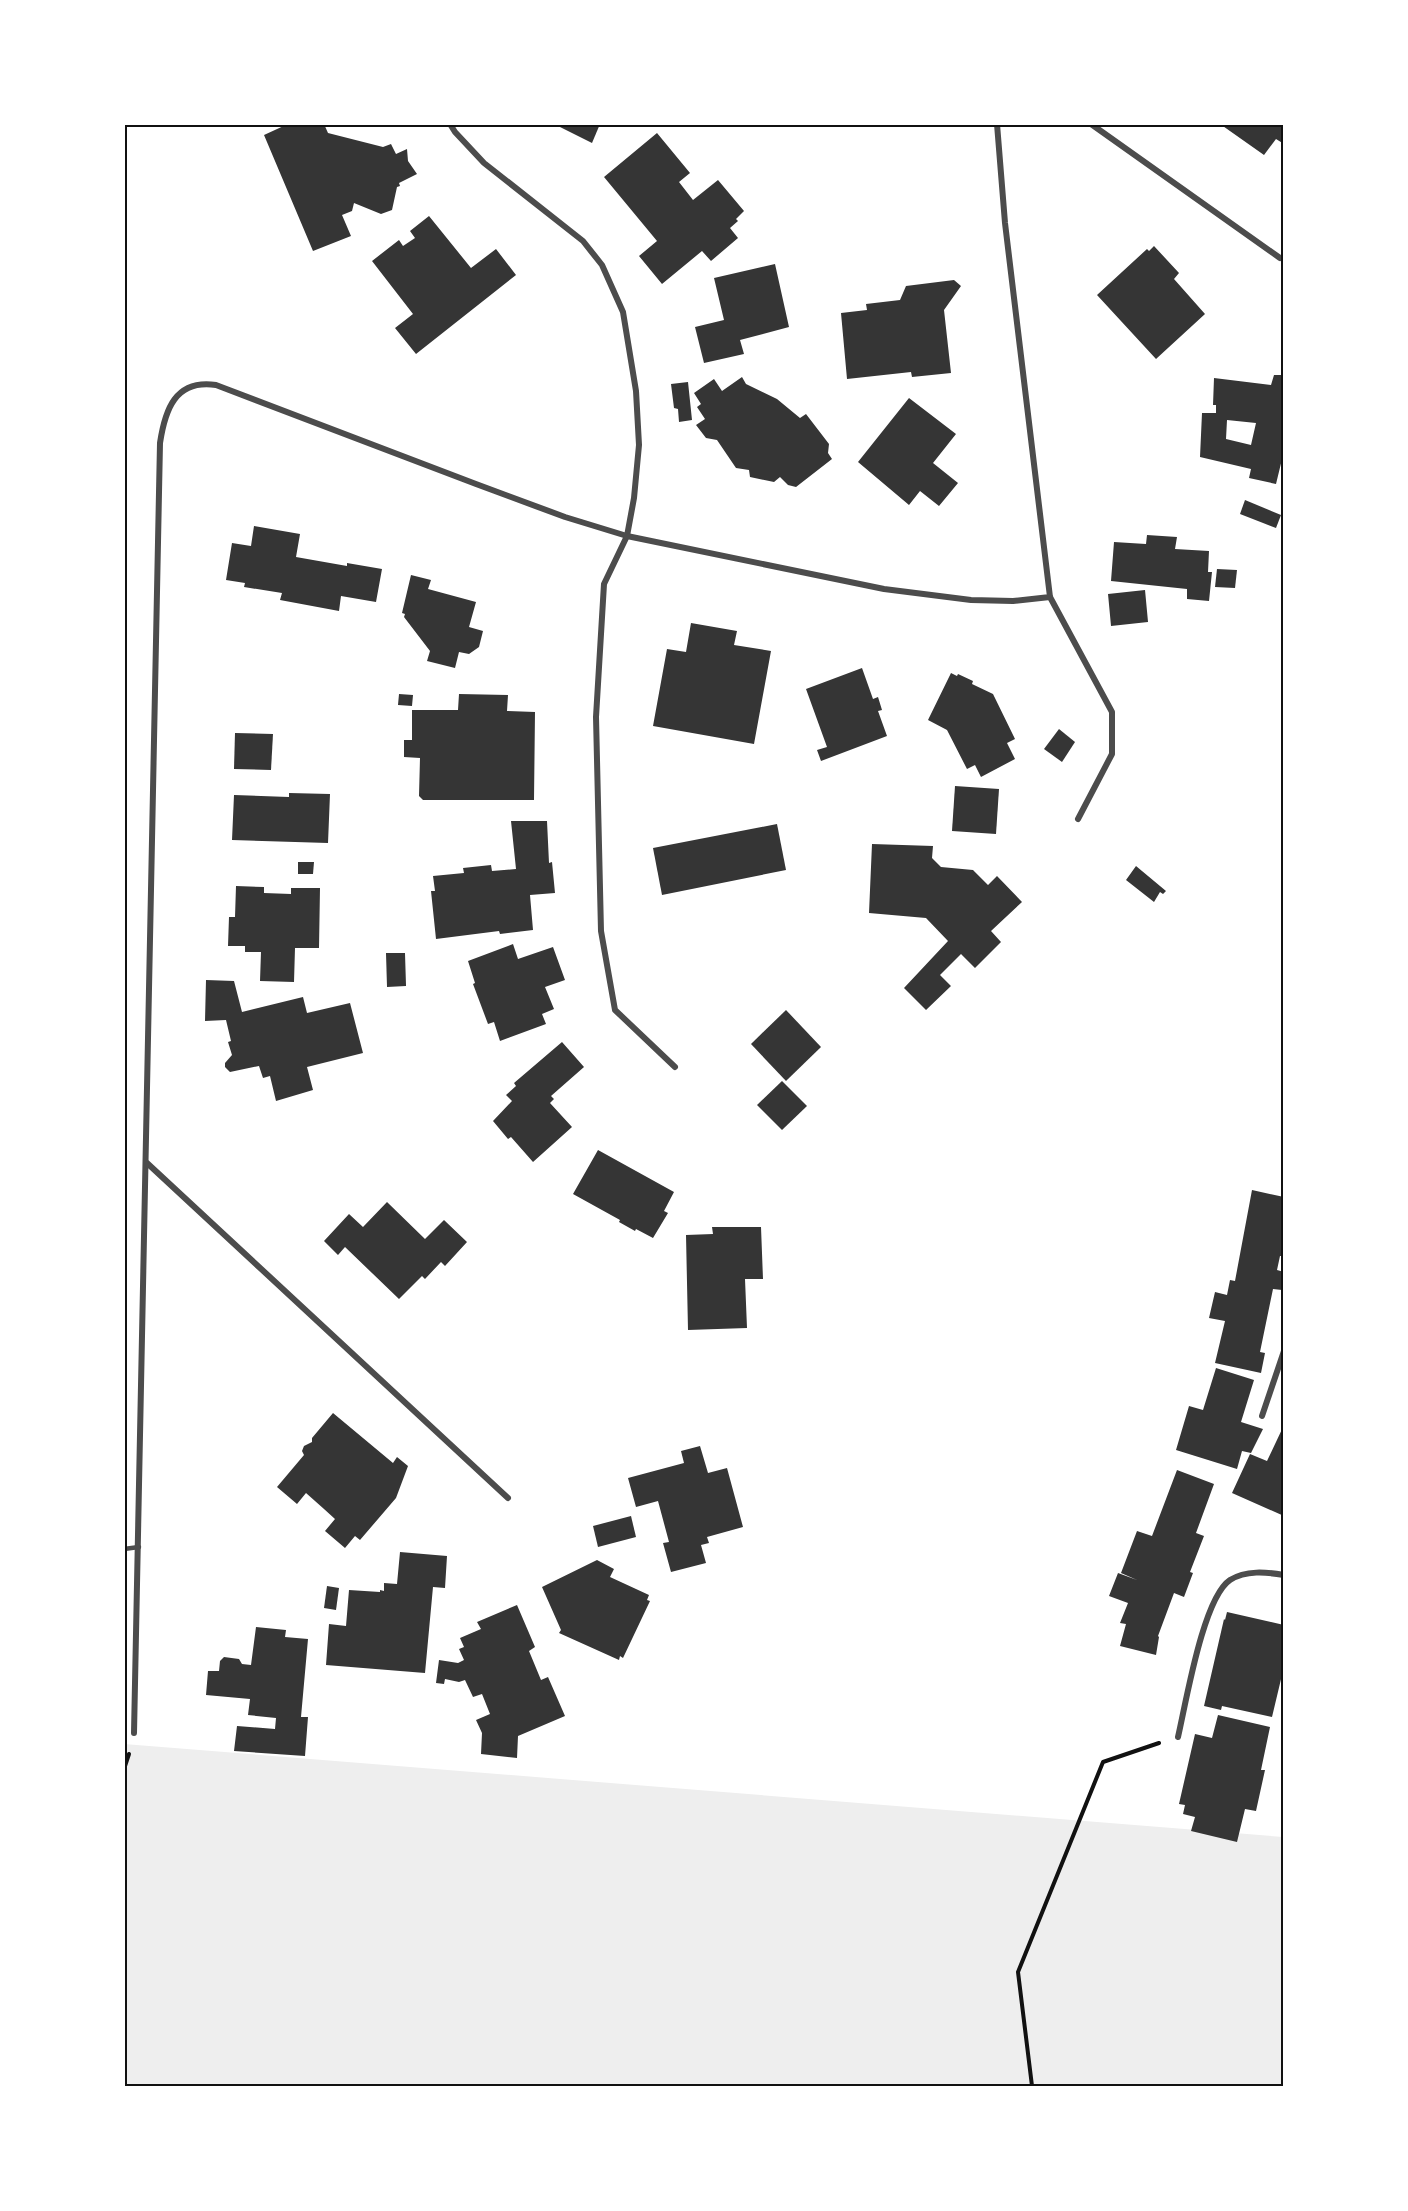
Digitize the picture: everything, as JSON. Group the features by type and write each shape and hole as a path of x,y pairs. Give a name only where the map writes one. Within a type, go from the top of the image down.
{"street":[{"path":"450,124 454,132 484,164 583,241 602,265 622,312 636,391 639,445 634,498 627,536 604,584 596,717 601,931 615,1010 675,1067"},
{"path":"997,124 1005,222 1050,597 1112,712 1112,754 1078,819"},
{"path":"1091,124 1280,258"},
{"path":"134,1733 160,443 164,418 173,401 192,385 204,383 216,385 565,517 627,536 884,589 971,600 1013,601 1050,597"},
{"path":"147,1162 508,1498"},
{"path":"1262,1416 1284,1351"},
{"path":"1178,1737 1214,1598 1228,1581 1242,1575 1265,1572 1284,1575"}],"lane":[{"path":"124,1549 139,1547"}],"path":[{"path":"1032,2086 1018,1972 1103,1762 1178,1737"}],"shaded area":[{"path":"124,1744 1283,1837 1283,2086 125,2086"}],"building":[{"path":"288,124 324,124 328,133 383,147 391,144 396,154 407,149 408,161 417,174 399,183 392,210 381,214 354,203 352,211 342,215 351,236 313,251 264,135"},
{"path":"554,124 600,124 592,143"},
{"path":"1220,124 1284,124 1284,144 1276,139 1264,155"},
{"path":"657,133 690,173 679,182 693,200 718,180 744,211 730,228 738,238 711,261 702,251 662,284 639,256 657,241 604,177"},
{"path":"429,216 471,268 496,249 516,275 416,354 395,328 413,314 372,261 399,240 403,246 415,238 410,231"},
{"path":"1154,246 1179,273 1174,279 1205,314 1156,359 1097,295 1147,249 1149,251"},
{"path":"775,264 789,327 740,340 744,354 704,363 695,327 724,320 714,278"},
{"path":"954,280 961,286 944,310 951,373 912,377 911,372 847,379 841,313 867,310 866,304 900,300 906,286"},
{"path":"1274,375 1284,375 1284,451 1276,484 1249,478 1251,469 1200,457 1202,413 1216,413 1216,405 1213,405 1214,378 1271,385","holes":["1227,420 1256,423 1251,445 1226,439"]},
{"path":"742,377 746,384 777,399 800,418 806,414 829,444 828,453 832,459 796,487 788,485 780,477 774,482 750,477 749,470 736,468 717,440 706,438 696,425 705,419 697,407 701,404 694,393 714,379 722,391"},
{"path":"688,382 692,420 679,422 678,409 674,408 671,384"},
{"path":"909,398 956,434 933,463 958,483 939,506 920,491 909,505 858,462"},
{"path":"1245,500 1281,515 1276,528 1240,514"},
{"path":"254,526 300,534 296,557 347,566 347,563 382,569 376,602 341,596 339,611 280,600 282,593 244,587 245,583 226,580 232,543 251,546"},
{"path":"1147,535 1177,537 1175,549 1209,551 1208,572 1212,572 1209,601 1187,599 1187,589 1111,581 1114,542 1146,544"},
{"path":"1217,569 1237,570 1235,588 1215,587"},
{"path":"411,575 431,580 428,589 476,602 469,627 483,631 479,647 469,654 459,652 455,668 427,661 430,651 404,617 405,614 402,613"},
{"path":"1145,590 1148,622 1111,626 1108,594"},
{"path":"691,623 737,631 734,645 771,651 754,744 653,726 667,649 686,652"},
{"path":"862,668 873,699 878,697 882,710 878,711 887,736 821,761 817,750 827,747 806,689"},
{"path":"951,673 973,681 972,684 993,694 1015,739 1007,743 1015,759 981,777 975,765 967,769 947,730 928,720"},
{"path":"399,694 413,695 412,706 398,705"},
{"path":"459,694 508,695 507,711 535,712 534,800 423,800 419,796 420,758 404,757 404,740 412,740 412,710 458,710"},
{"path":"1059,729 1075,742 1062,762 1044,749"},
{"path":"235,733 273,734 271,770 234,769"},
{"path":"955,786 999,789 996,834 952,831"},
{"path":"289,793 330,794 328,843 232,840 234,795 289,797"},
{"path":"511,821 547,821 549,863 552,862 555,893 530,895 533,930 500,934 499,931 436,939 431,891 435,891 433,876 464,873 463,868 491,865 492,871 516,869"},
{"path":"777,824 786,870 662,895 653,848"},
{"path":"872,844 933,846 932,858 941,867 973,870 988,885 997,876 1022,902 991,931 1001,942 975,968 961,954 940,975 951,986 926,1010 904,988 948,941 926,918 869,913"},
{"path":"298,862 314,862 313,874 298,874"},
{"path":"1136,866 1166,891 1163,894 1160,892 1154,902 1126,880"},
{"path":"236,886 264,887 264,893 291,894 291,888 320,888 319,948 295,948 294,982 260,981 261,952 245,952 245,946 228,946 229,917 235,917"},
{"path":"513,944 518,959 553,947 565,980 545,987 554,1009 542,1014 546,1024 500,1041 494,1022 488,1024 473,984 475,983 468,961"},
{"path":"386,953 405,953 406,986 387,987"},
{"path":"206,980 234,981 242,1012 303,997 307,1013 350,1003 363,1053 307,1067 313,1090 276,1101 270,1076 263,1078 259,1066 230,1072 225,1067 225,1063 232,1055 228,1042 231,1041 226,1020 205,1021"},
{"path":"786,1010 821,1047 786,1081 751,1044"},
{"path":"562,1042 584,1067 551,1096 554,1099 550,1103 572,1127 533,1162 511,1137 508,1139 493,1121 512,1101 506,1095 516,1086 514,1083"},
{"path":"782,1081 807,1106 782,1130 757,1105"},
{"path":"598,1150 674,1192 664,1211 668,1213 653,1238 636,1229 635,1231 573,1194"},
{"path":"1252,1190 1284,1197 1284,1237 1281,1247 1284,1247 1284,1256 1280,1256 1277,1270 1284,1272 1284,1282 1282,1290 1273,1289 1260,1352 1265,1353 1261,1373 1215,1363 1225,1321 1209,1318 1215,1292 1227,1295 1230,1280 1235,1281"},
{"path":"387,1202 425,1239 444,1220 467,1242 445,1266 441,1262 425,1279 422,1276 399,1299 345,1247 338,1255 324,1241 349,1214 363,1227"},
{"path":"712,1227 761,1227 763,1279 745,1279 747,1328 688,1330 686,1235 713,1234"},
{"path":"1216,1368 1254,1380 1241,1422 1263,1429 1251,1453 1242,1451 1237,1469 1176,1450 1189,1406 1203,1410"},
{"path":"333,1413 393,1463 397,1457 408,1466 396,1498 360,1540 355,1536 345,1548 325,1531 335,1519 324,1509 306,1493 297,1504 277,1487 304,1455 302,1451 304,1446 312,1442 312,1438"},
{"path":"1284,1425 1284,1516 1232,1493 1250,1454 1267,1461"},
{"path":"700,1446 708,1473 727,1468 743,1527 707,1537 709,1543 701,1545 706,1563 671,1572 663,1543 669,1542 658,1501 636,1507 628,1478 684,1463 681,1451"},
{"path":"1177,1470 1214,1484 1196,1533 1204,1536 1190,1572 1193,1573 1184,1597 1174,1593 1158,1636 1156,1655 1120,1646 1126,1624 1120,1623 1128,1603 1109,1596 1118,1573 1137,1580 1121,1573 1137,1531 1152,1536"},
{"path":"631,1516 636,1537 598,1547 593,1526"},
{"path":"400,1552 447,1556 445,1588 433,1587 425,1673 326,1665 329,1624 346,1626 349,1590 380,1592 380,1590 384,1591 384,1583 397,1584"},
{"path":"597,1560 614,1569 610,1577 649,1595 647,1600 650,1601 623,1658 620,1656 619,1660 559,1633 561,1630 542,1587"},
{"path":"327,1586 339,1588 336,1610 324,1608"},
{"path":"517,1605 535,1647 529,1651 541,1680 548,1677 565,1716 518,1736 517,1758 481,1754 482,1733 476,1720 490,1714 482,1694 473,1697 465,1680 459,1682 445,1679 444,1684 436,1683 439,1660 458,1663 464,1660 459,1649 464,1647 460,1638 481,1629 477,1622"},
{"path":"1227,1612 1284,1625 1284,1675 1282,1675 1272,1717 1222,1706 1221,1710 1204,1706"},
{"path":"256,1627 286,1630 285,1637 308,1639 301,1717 308,1717 305,1756 234,1751 237,1726 275,1729 276,1718 248,1715 250,1699 206,1695 208,1671 219,1671 220,1661 224,1657 239,1659 242,1664 251,1665"},
{"path":"1218,1715 1270,1727 1261,1770 1265,1770 1256,1811 1245,1809 1237,1842 1191,1831 1195,1817 1183,1814 1185,1805 1179,1804 1195,1734 1212,1738"}]}
